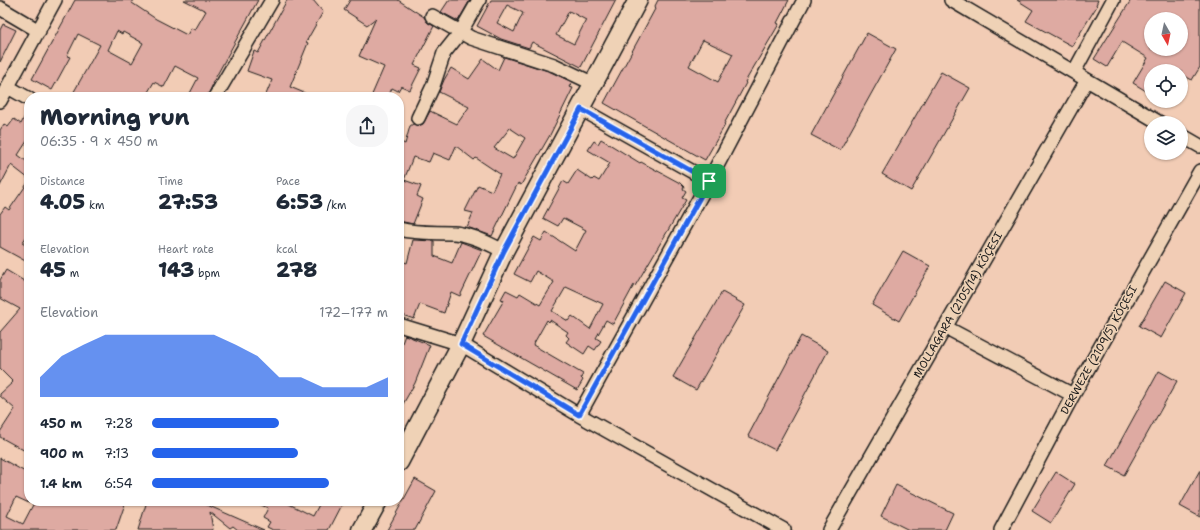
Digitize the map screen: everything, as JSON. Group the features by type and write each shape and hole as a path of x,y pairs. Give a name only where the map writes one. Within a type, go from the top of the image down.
{"street":[{"path":"0,101 55,0"},
{"path":"218,92 272,0"},
{"path":"418,118 433,86 444,53 460,33 479,0"},
{"path":"404,452 461,344 504,251 638,0"},
{"path":"579,415 709,181 804,0"},
{"path":"1074,72 1113,0"},
{"path":"957,1 1148,116"},
{"path":"0,8 39,31"},
{"path":"432,16 460,33 484,43 554,65 594,84"},
{"name":"MOLLAGARA (2105/14) KÖÇESI","path":"829,530 1087,80"},
{"path":"8,87 24,96"},
{"path":"581,109 709,181"},
{"path":"1188,139 1200,146"},
{"name":"DERWEZE (2109/5) KÖÇESI","path":"1001,530 1072,394 1200,171"},
{"path":"404,230 414,233 455,233 484,242 504,251"},
{"path":"404,327 461,344 579,415 784,530"},
{"path":"945,327 1072,394"},
{"path":"362,530 375,506"}],"building":[{"path":"75,0 134,0 132,3 156,19 187,35 191,28 195,30 206,11 184,0 258,0 212,84 209,92 191,92 198,78 175,66 164,87 154,82 148,92 74,92 100,45 78,34 67,56 70,57 52,90 32,79","holes":["117,31 122,34 123,32 143,43 132,63 108,50"]},
{"path":"287,0 313,0 323,12 306,42 308,43 290,87 302,92 267,92 272,80 247,71 254,51 258,53"},
{"path":"350,0 398,0 424,17 428,23 434,26 414,65 421,68 410,90 401,86 398,91 392,88 390,92 373,92 384,67 359,56 376,18 367,25 344,10"},
{"path":"449,0 470,0 458,21 441,12"},
{"path":"491,0 616,0 581,67 532,42 529,48 501,39 477,26","holes":["507,5 523,13 514,32 497,23","569,11 586,20 574,44 556,35"]},
{"path":"658,0 789,0 777,23 779,24 745,82 746,83 724,124 725,125 705,160 604,103 655,9 654,8","holes":["703,40 733,54 718,82 689,66"]},
{"path":"1017,0 1098,0 1097,6 1072,46 1026,21 1033,10"},
{"path":"1131,0 1200,0 1200,67 1192,80 1188,78 1188,64 1144,64 1148,58 1145,56 1188,56 1188,12 1144,12 1144,56 1122,42 1107,67 1094,59"},
{"path":"3,24 16,30 0,62 0,30"},
{"path":"867,33 896,49 840,150 811,135"},
{"path":"504,57 551,72 572,82 569,87 573,88 550,135 521,185 518,183 492,236 467,227 473,213 465,211 478,185 492,191 500,174 476,158 474,160 456,146 450,160 433,153 429,162 413,157 404,180 404,144 410,126 413,124 418,126 423,124 430,111 457,124 469,107 439,92 451,68 469,79 483,59 498,70","holes":["510,128 525,138 513,159 494,148"]},
{"path":"1144,65 1144,90 1133,83"},
{"path":"941,72 970,88 911,191 882,174"},
{"path":"24,118 24,146 18,155 24,159 24,175 11,165 0,186 0,130 4,124 8,127 14,119 21,124"},
{"path":"601,139 640,163 641,162 680,183 686,191 682,198 686,200 635,286 634,285 613,324 606,320 596,338 601,341 595,350 589,346 584,354 566,342 569,338 566,335 568,332 550,320 549,322 547,320 533,345 583,374 581,378 583,380 577,390 483,336 504,300 501,299 506,290 518,296 520,293 540,305 554,282 536,271 530,282 514,274 534,237 541,241 546,232 575,251 586,230 563,218 558,226 543,218 563,181 568,184 577,170 592,180 594,178 599,181 610,163 588,150 594,141 598,144","holes":["566,287 603,304 590,329 572,316 568,321 552,311"]},
{"path":"404,180 421,186 417,196 423,199 413,224 404,222"},
{"path":"24,188 24,240 22,243 24,244 24,260 0,247 0,214 5,207 9,210"},
{"path":"413,240 434,241 434,256 452,263 461,242 482,250 460,296 451,292 444,313 420,304 414,319 404,316 404,262 407,263"},
{"path":"903,251 930,266 899,321 872,305"},
{"path":"6,270 24,281 24,450 0,437 0,432 15,409 0,396 0,394 13,382 0,369 0,332 20,309 0,298 0,280"},
{"path":"1165,281 1186,293 1161,338 1139,326"},
{"path":"722,292 745,305 696,390 673,377"},
{"path":"405,335 430,345 415,383 404,402"},
{"path":"801,336 828,351 775,450 748,436"},
{"path":"1159,371 1177,381 1124,475 1107,466"},
{"path":"0,458 24,471 24,501 16,497 7,516 23,524 32,506 124,506 116,530 0,530"},
{"path":"1200,470 1200,517 1180,506"},
{"path":"1056,472 1075,484 1051,523 1032,511"},
{"path":"415,479 436,491 415,530 387,530 400,506 404,506 404,499"},
{"path":"896,485 953,513 945,530 909,530 881,516"},
{"path":"145,506 209,506 264,530 238,530 233,526 230,528 210,512 213,530 138,530"},
{"path":"263,506 293,506 313,516 318,506 341,506 329,530 273,530 267,527 270,522 263,518 268,508"}],"route":[{"path":"581,109 709,181 579,415 461,344 504,251 581,109"}]}
